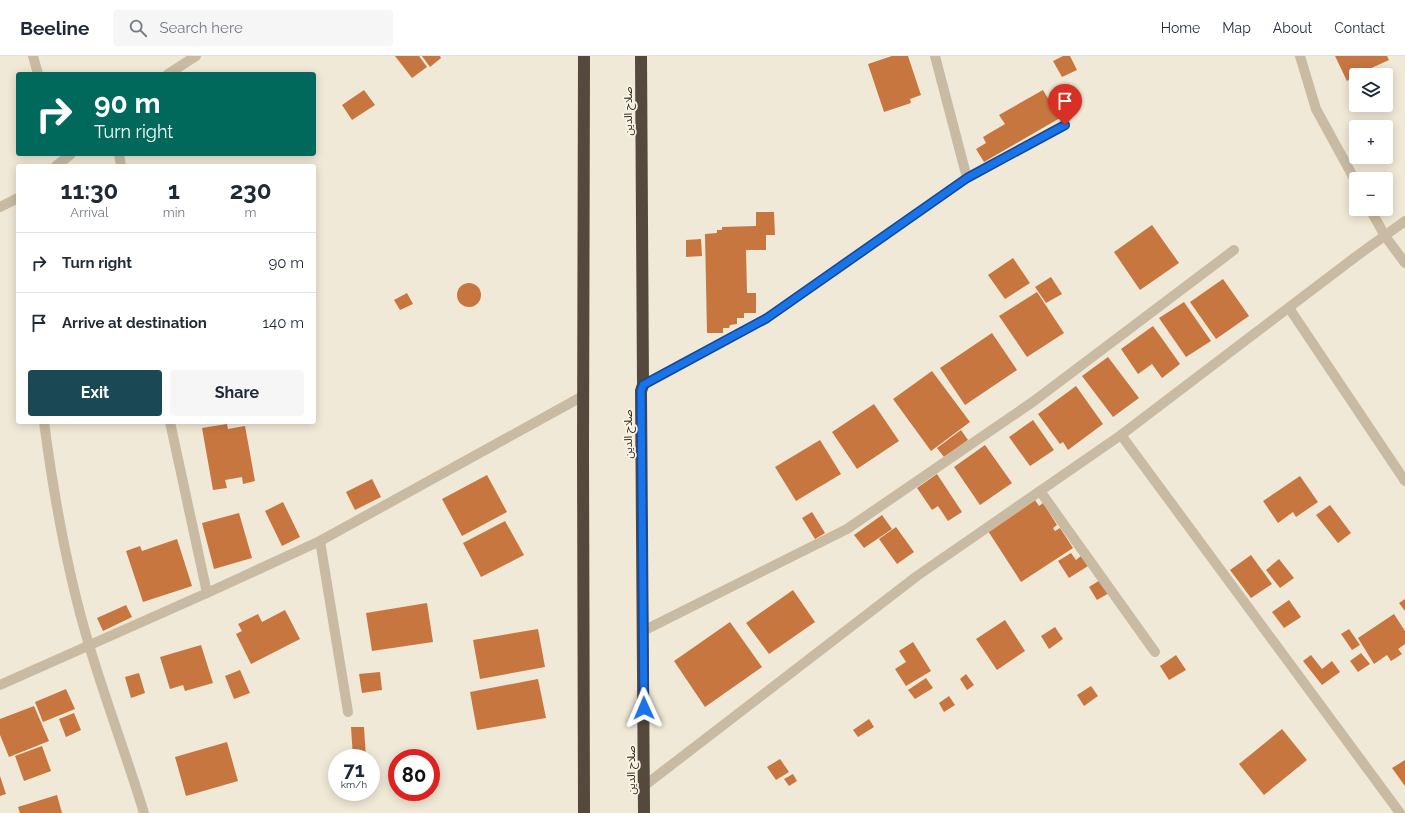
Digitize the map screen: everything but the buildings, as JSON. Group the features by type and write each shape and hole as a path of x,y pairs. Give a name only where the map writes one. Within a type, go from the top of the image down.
{"highway":[{"path":"584,56 584,813"},
{"name":"صلاح الدين","path":"641,56 643,385 641,391 644,813"}],"street":[{"path":"33,56 37,72"},
{"path":"171,72 196,56"},
{"path":"935,56 967,178"},
{"path":"1300,56 1316,109 1351,172"},
{"path":"643,385 767,318 967,178 1065,125"},
{"path":"0,207 16,199"},
{"path":"1374,216 1385,236 1405,263"},
{"path":"644,786 917,576 1121,434 1405,221"},
{"path":"643,631 847,529 1034,401 1234,250"},
{"path":"1289,308 1405,481"},
{"path":"0,684 207,593 320,541 583,396"},
{"path":"44,424 52,484 68,566 89,645 144,813"},
{"path":"170,424 207,593"},
{"path":"1121,434 1400,813"},
{"path":"1040,491 1155,652"},
{"path":"320,541 348,712"}],"route":[{"path":"644,708 641,391 643,385 767,318 967,178 1065,125"}]}
